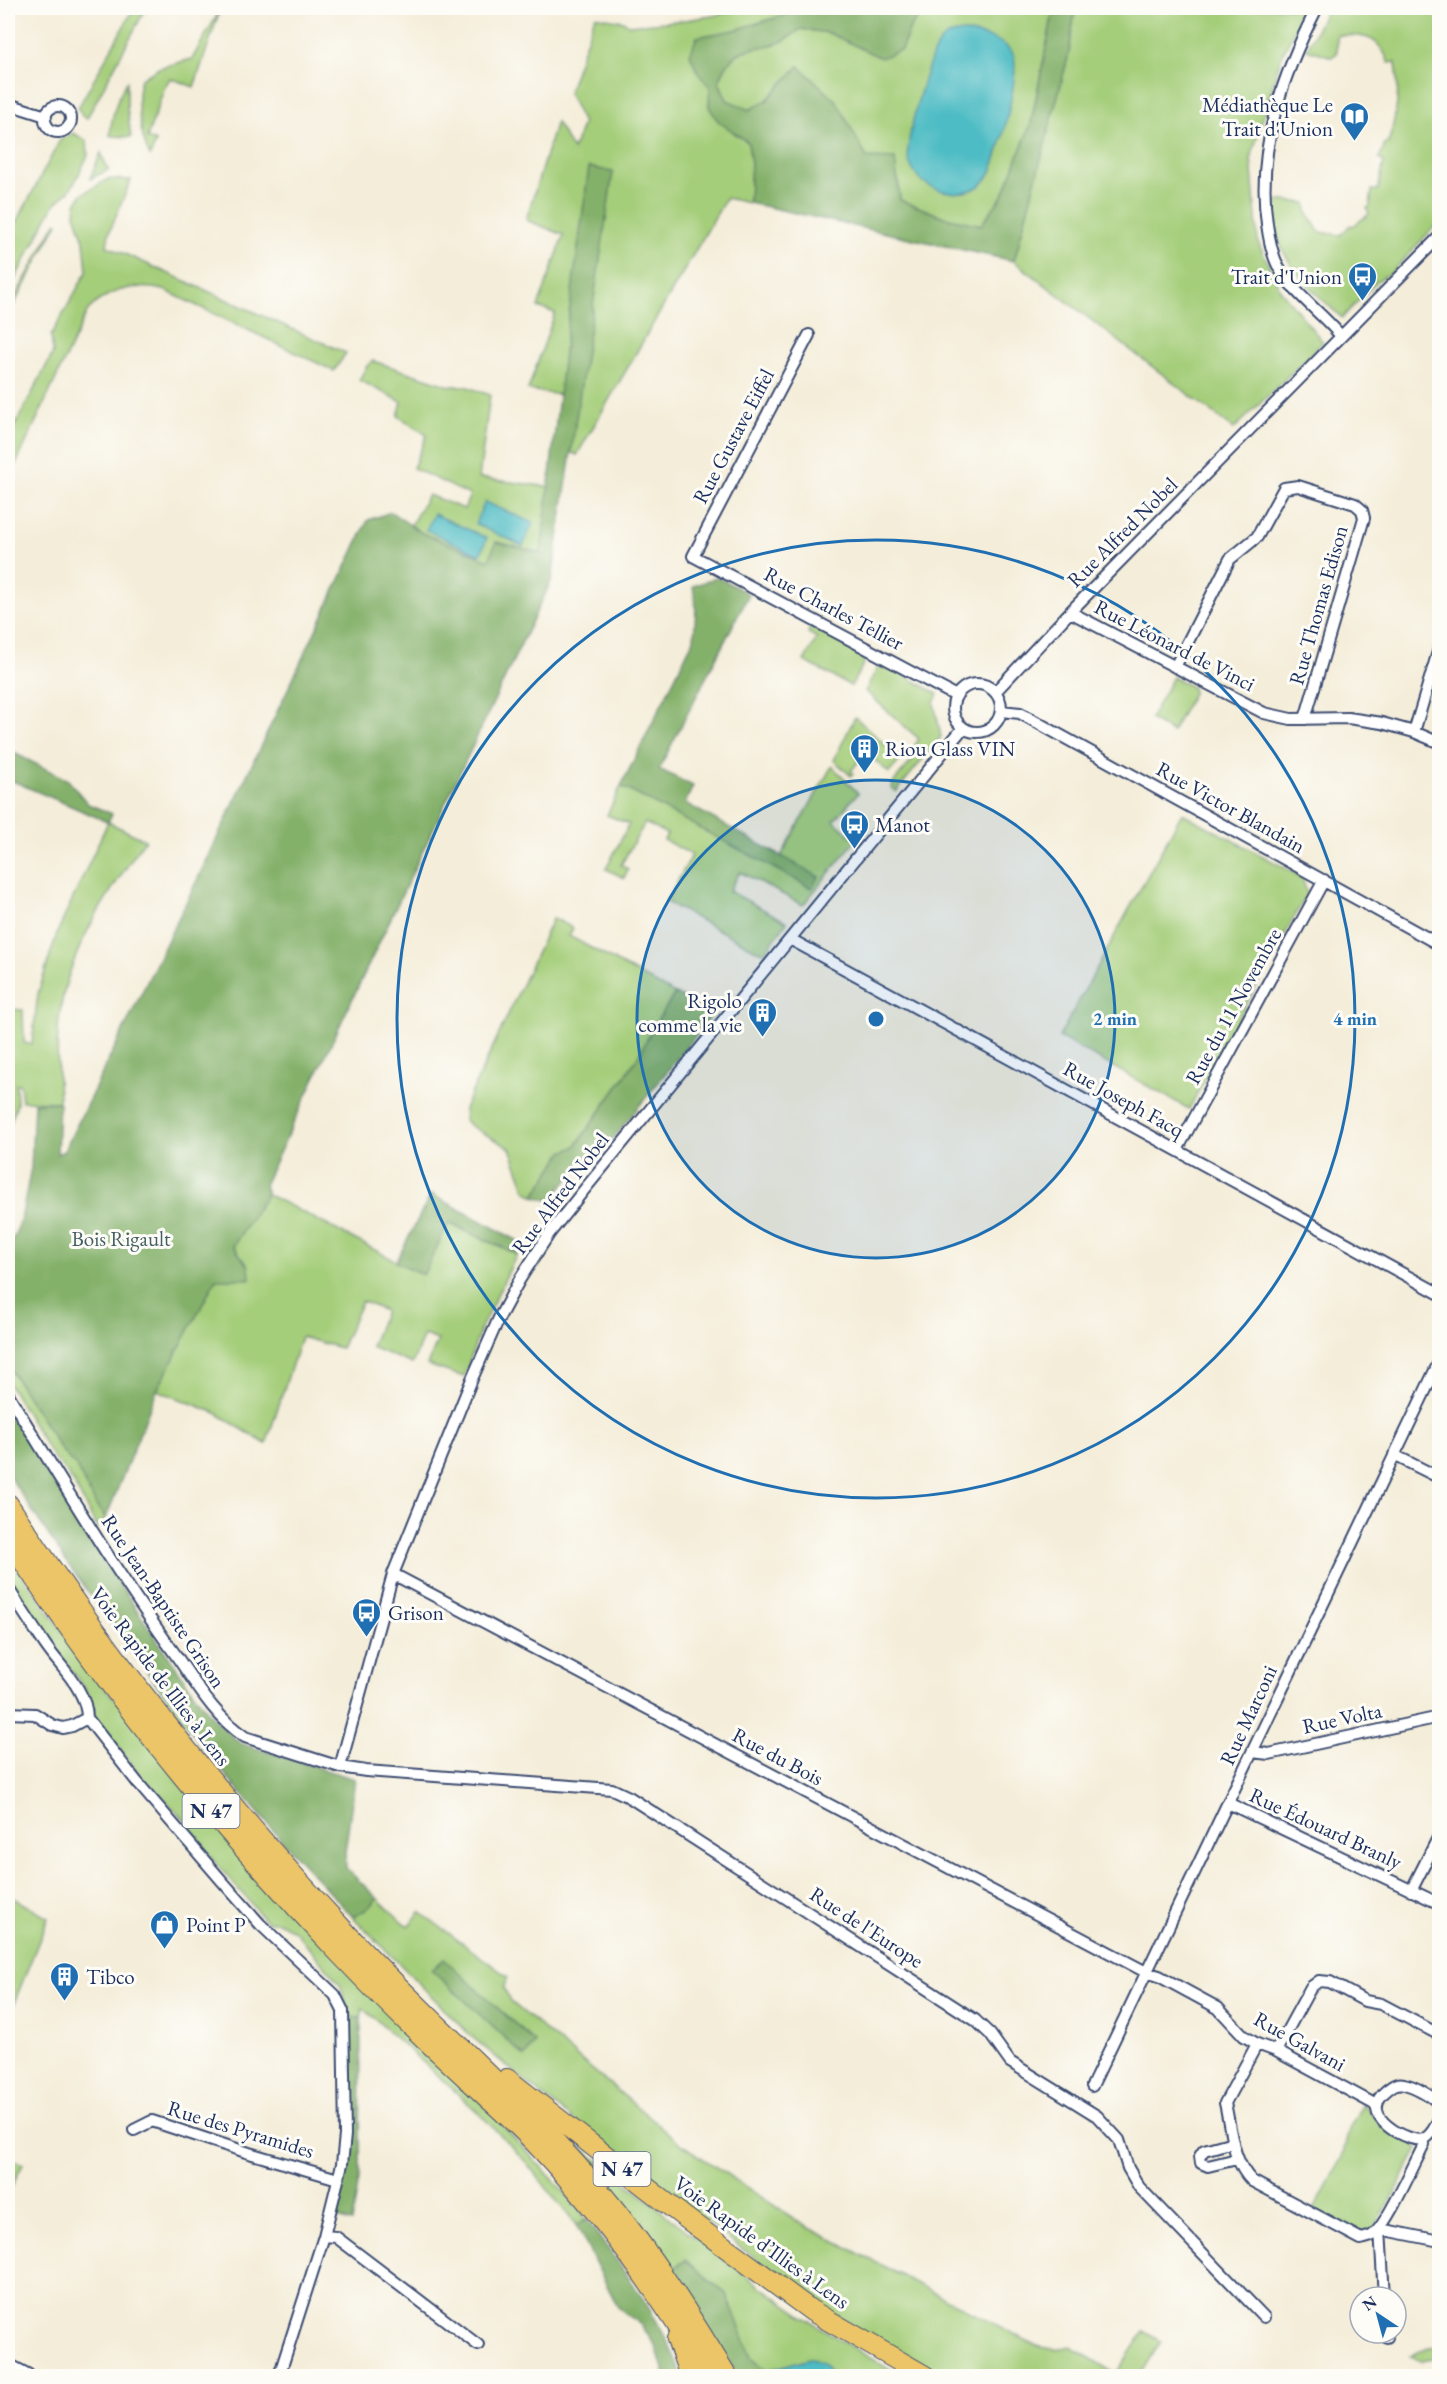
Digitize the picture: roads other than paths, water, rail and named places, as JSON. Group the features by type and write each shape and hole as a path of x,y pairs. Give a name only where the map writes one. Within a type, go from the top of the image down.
{"highway":[{"name":"Voie Rapide de Illies à Lens","path":"8,1504 104,1644 211,1781 305,1889 437,2025 553,2139 593,2183 670,2287 727,2376"},
{"name":"N 47","path":"8,1538 88,1655 213,1814 339,1954 537,2144 577,2188 606,2223 664,2302 709,2376"},
{"name":"Voie Rapide d’Illies à Lens","path":"437,2025 460,2037 531,2098 749,2266 829,2322 925,2376"},
{"path":"664,2302 690,2376"}],"street":[{"path":"1317,8 1297,46 1272,124 1265,167 1264,206 1269,241 1278,266 1293,288 1324,316 1341,336"},
{"path":"8,104 46,116"},
{"name":"Rue Alfred Nobel","path":"995,692 1070,612 1440,236"},
{"name":"Rue Gustave Eiffel","path":"693,556 809,335"},
{"name":"Rue Thomas Edison","path":"1175,667 1230,559 1257,537 1279,494 1289,486 1298,486 1355,504 1362,510 1364,518 1305,719"},
{"name":"Rue Charles Tellier","path":"693,556 956,696"},
{"name":"Rue Léonard de Vinci","path":"1070,612 1264,713 1291,719 1348,718 1382,723 1414,732 1440,743"},
{"path":"1414,732 1440,645"},
{"path":"979,684 995,692 999,698 1001,711 999,718 990,729 976,732 963,728 958,723 953,710 956,696 970,685 979,684"},
{"name":"Rue Victor Blandain","path":"1001,711 1020,713 1440,945"},
{"name":"Rue Alfred Nobel","path":"340,1767 393,1574 472,1379 500,1318 530,1263 549,1234 584,1190 963,728"},
{"name":"Rue du 11 Novembre","path":"1177,1150 1324,880"},
{"name":"Rue Joseph Facq","path":"790,939 1440,1294"},
{"name":"Rue Marconi","path":"1092,2086 1440,1360"},
{"name":"Rue Jean-Baptiste Grison","path":"8,1395 135,1599 225,1721 245,1737 340,1767"},
{"path":"1394,1455 1440,1478"},
{"name":"Rue du Bois","path":"393,1574 1146,1972"},
{"path":"8,1588 46,1647 71,1678 83,1698 87,1718 137,1782 260,1924 340,2003 343,2011 345,2135 338,2179 324,2236 279,2376"},
{"path":"8,1713 35,1714 52,1725 63,1728 87,1718"},
{"name":"Rue Volta","path":"1252,1752 1269,1754 1440,1717"},
{"name":"Rue de l'Europe","path":"340,1767 366,1771 612,1789 629,1797 975,2020 990,2034 1010,2062 1097,2116 1119,2140 1128,2168 1139,2187 1264,2317"},
{"name":"Rue Édouard Branly","path":"1228,1803 1440,1904"},
{"path":"1412,1891 1440,1834"},
{"name":"Rue Galvani","path":"1146,1972 1159,1976 1218,2008 1244,2036 1257,2044 1276,2051 1376,2105"},
{"path":"1276,2051 1311,1987 1319,1981 1330,1982 1365,2001 1381,2004 1440,2035"},
{"path":"1257,2044 1225,2103 1237,2159 1244,2173 1252,2181 1361,2239 1372,2236 1380,2229 1424,2145 1422,2140"},
{"path":"1440,2105 1432,2098 1404,2084 1395,2084 1385,2091 1376,2105 1381,2121 1413,2139 1422,2140 1430,2135 1440,2116"},
{"name":"Rue des Pyramides","path":"134,2130 152,2121 338,2179"},
{"path":"1233,2142 1204,2150 1200,2156 1202,2163 1208,2166 1237,2159"},
{"path":"1380,2229 1440,2241"},
{"path":"1380,2229 1383,2285"},
{"path":"324,2236 336,2237 478,2345"},
{"path":"8,2364 31,2376"}],"water":[{"path":"965,32 992,38 1009,49 1015,63 1014,78 1003,136 993,168 979,186 954,193 941,191 919,177 911,167 908,154 920,96 935,50 946,37"},
{"path":"485,502 533,523 523,546 475,524"},
{"path":"434,514 487,538 480,555 426,530"},
{"path":"810,2358 824,2364 832,2376 767,2376 766,2371"}],"place":[{"name":"Médiathèque Le Trait d'Union","path":"1354,142"},
{"name":"Trait d'Union","path":"1363,302"},
{"name":"Riou Glass VIN","path":"864,774"},
{"name":"Manot","path":"854,850"},
{"name":"Rigolo comme la vie","path":"763,1038"},
{"name":"Grison","path":"367,1638"},
{"name":"Point P","path":"165,1950"},
{"name":"Tibco","path":"65,2002"}],"park label":[{"name":"Bois Rigault","path":"121,1238"}]}
